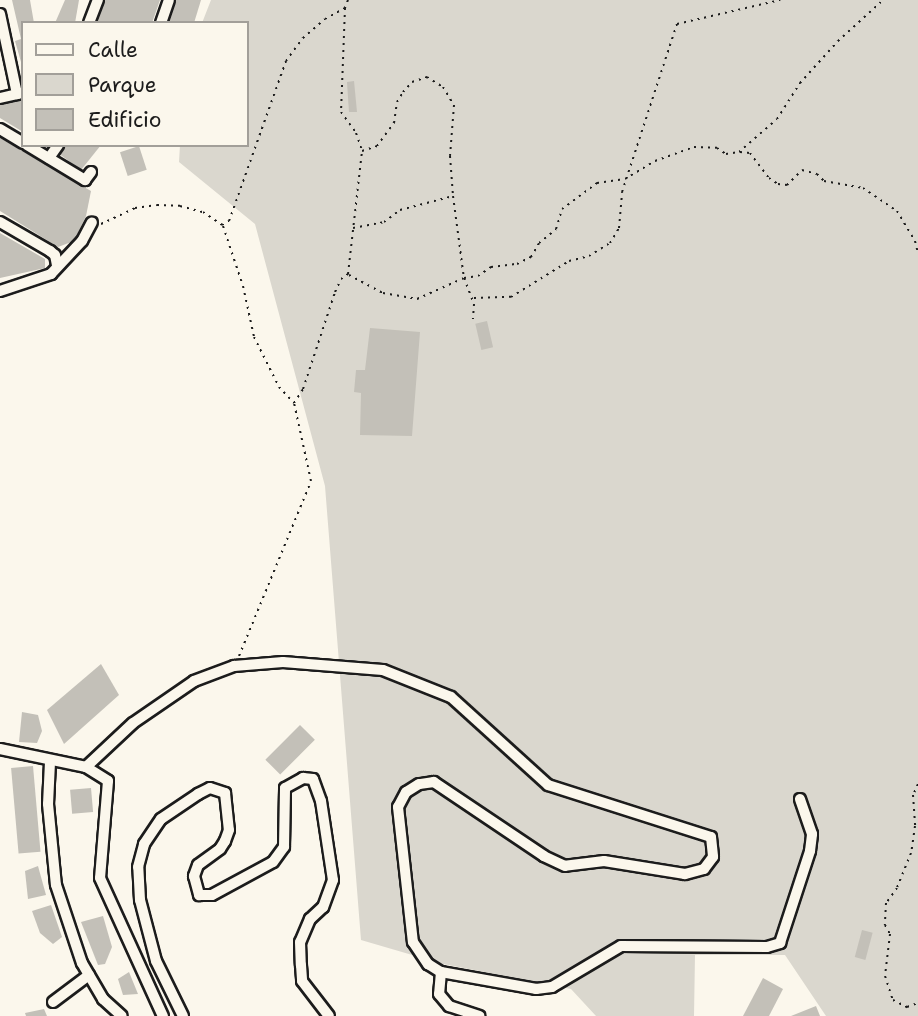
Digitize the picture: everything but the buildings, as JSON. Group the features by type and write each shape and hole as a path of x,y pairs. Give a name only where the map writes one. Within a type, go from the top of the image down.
{"street":[{"path":"90,21 98,0"},
{"path":"162,21 169,0"},
{"path":"0,14 20,93 0,98"},
{"path":"0,130 21,142"},
{"path":"30,147 85,180 91,172"},
{"path":"49,158 57,147"},
{"path":"0,222 50,251 55,255 57,265"},
{"path":"2,291 46,278 90,227"},
{"path":"86,767 133,723 194,681 234,666 283,662 383,670 451,697 548,785 712,837 713,857 704,869 685,874 604,861 565,866 544,856 434,782 419,784 405,792 398,807 399,831 414,942 428,964 441,972 536,989 552,987 621,946 767,947 780,943 810,851 812,834 800,799"},
{"path":"0,749 50,762 86,767 108,780 100,878 163,1016"},
{"path":"50,762 48,804 56,886 89,975 103,999 122,1016"},
{"path":"183,1016 156,961 140,900 138,867 144,844 161,819 198,794 216,788 225,793 229,830 225,841 220,849 198,866 194,876 199,895 212,895 273,862 284,847 285,788 303,778 313,779 321,801 333,880 323,906 310,919 300,942 300,965 302,981 330,1016"},
{"path":"441,972 439,994 449,1006 479,1016"},
{"path":"53,1002 89,975"}],"path":[{"path":"294,403 303,389 335,292 341,279 348,274 362,151 356,133 341,112 345,8 348,0"},
{"path":"472,298 511,297 569,261 589,256 610,243 619,228 625,179 677,24 780,0"},
{"path":"739,152 777,119 800,83 838,41 883,0"},
{"path":"222,225 229,221 286,61 303,38 324,19 345,8"},
{"path":"362,151 377,146 394,123 397,102 412,82 427,77 443,87 454,105 450,156 453,196 464,278 472,298 473,320"},
{"path":"747,144 750,153 769,178 778,184 787,184 802,170 808,170 824,181 863,188 897,211 915,241 918,253"},
{"path":"348,274 383,293 417,299 464,278 478,276 491,267 517,264 531,257 539,243 556,229 562,209 597,183 625,179 675,152 694,147 717,148 726,154 750,153"},
{"path":"352,228 384,222 400,210 453,196"},
{"path":"90,227 135,208 158,205 180,206 202,212 222,225 243,286 254,337 279,387 294,403 311,481 234,666"},
{"path":"918,784 913,795 915,826 911,853 897,888 886,903 886,925 890,934 885,976 893,1000 907,1007 918,1003"}],"green space":[{"path":"211,0 918,0 918,1016 826,1016 785,955 695,955 694,1016 596,1016 571,989 443,964 361,940 325,486 255,224 179,162 180,147 248,147 248,21 203,21"}]}
